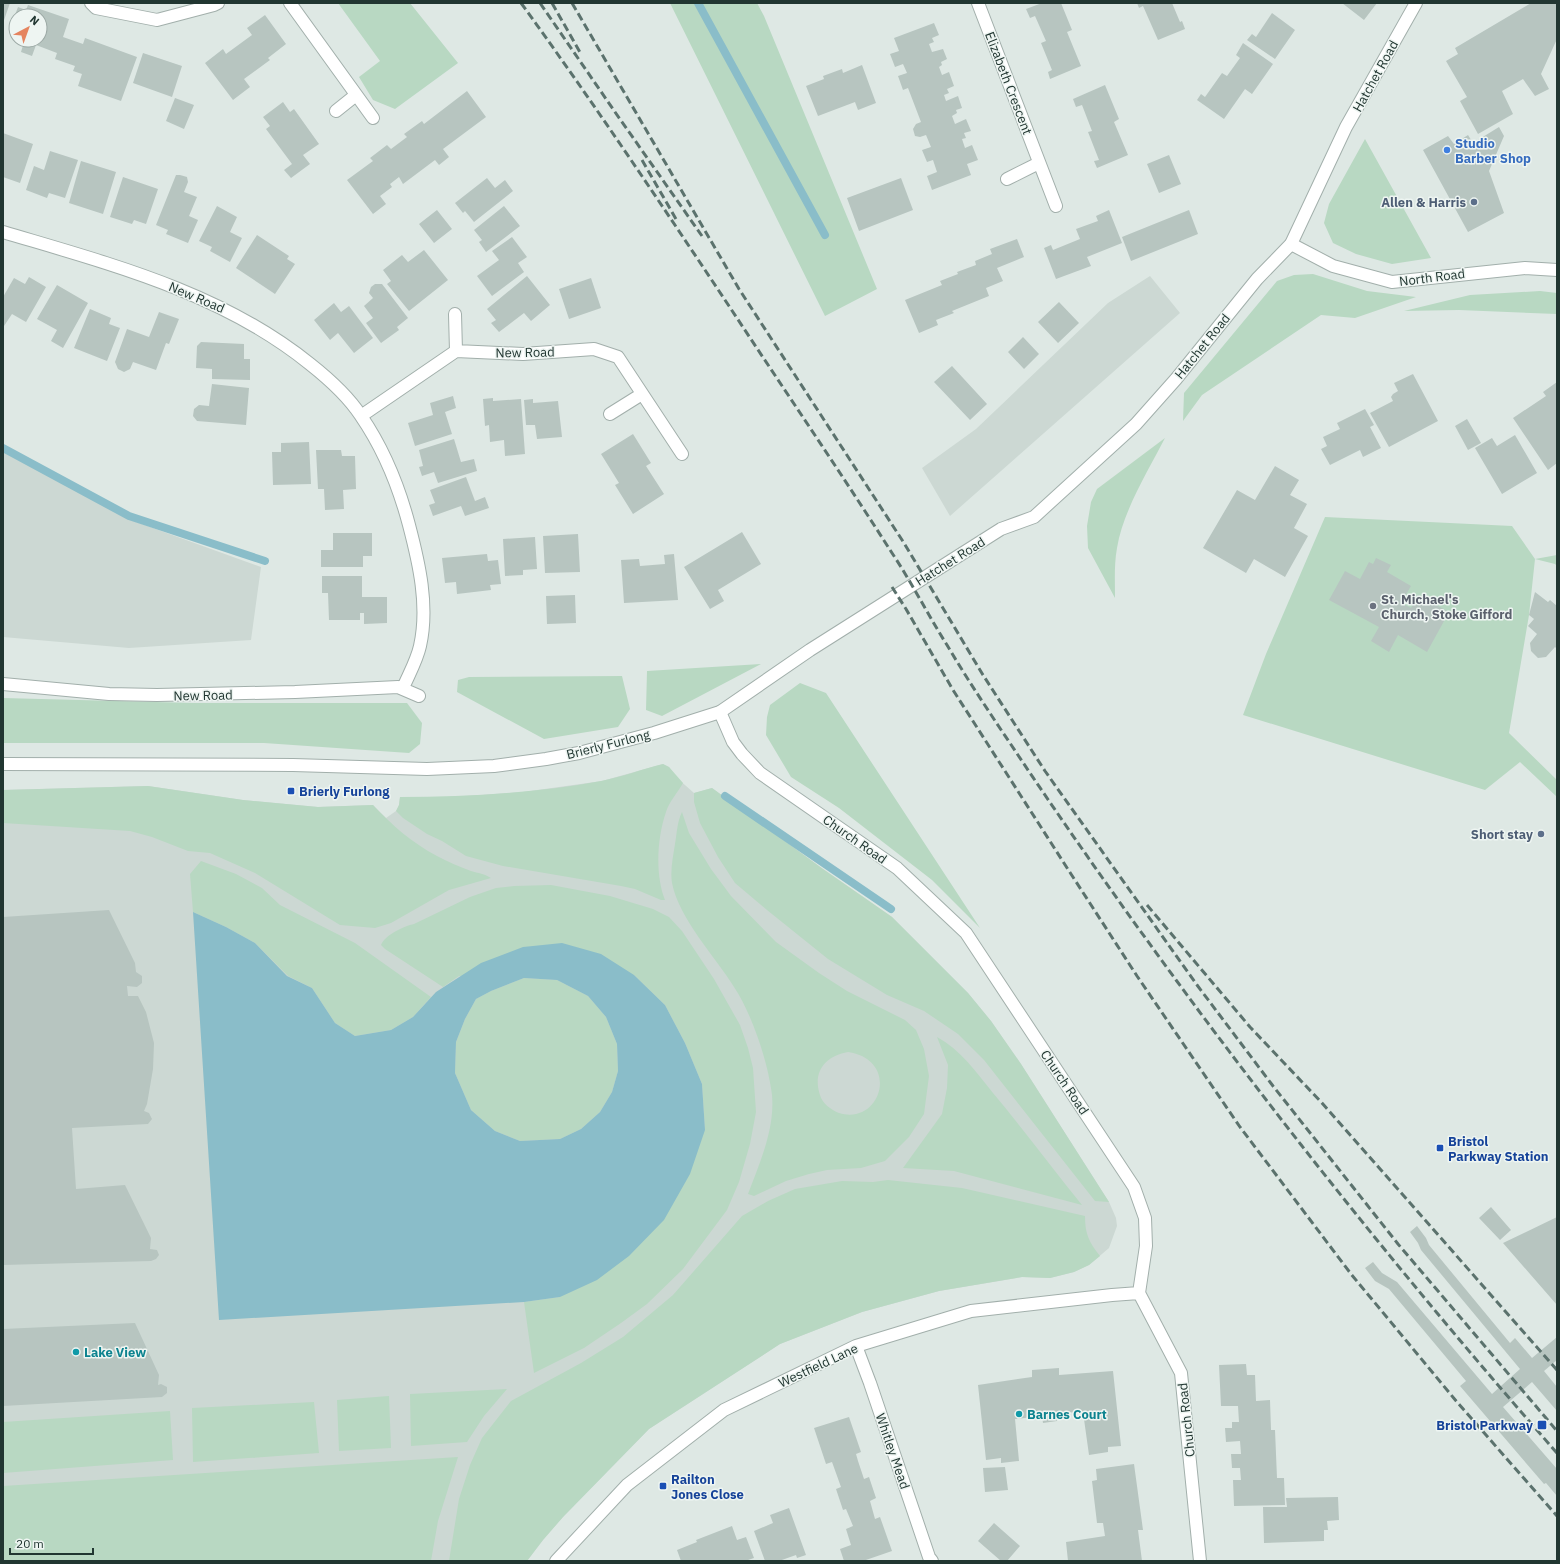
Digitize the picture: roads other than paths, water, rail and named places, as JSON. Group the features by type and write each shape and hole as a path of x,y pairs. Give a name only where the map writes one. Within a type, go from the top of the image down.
{"street":[{"path":"91,3 96,8 157,20 218,3"},
{"path":"290,3 373,118"},
{"name":"Elizabeth Crescent","path":"978,3 1056,206"},
{"name":"Hatchet Road","path":"889,599 1001,529 1034,517 1136,424 1176,379 1257,279 1291,244 1346,128 1416,3"},
{"path":"336,111 356,95"},
{"path":"1008,179 1040,163"},
{"name":"New Road","path":"3,232 136,273 186,292 227,310 262,330 294,351 334,385 361,416 376,442 392,476 406,512 415,548 421,584 423,632 419,648 403,688"},
{"name":"North Road","path":"1291,244 1333,266 1392,282 1435,276 1525,268 1557,270"},
{"path":"361,416 456,351 454,314"},
{"name":"New Road","path":"456,351 524,354 594,349 618,357 642,394"},
{"path":"610,414 642,394 682,454"},
{"name":"Brierly Furlong","path":"3,764 285,765 427,769 494,766 546,759 648,735 720,712 810,650 889,599"},
{"name":"New Road","path":"3,684 109,694 157,695 295,692 393,687 403,688 419,696"},
{"name":"Church Road","path":"720,712 733,742 760,773 897,868 966,933 1134,1187 1145,1218 1146,1246 1139,1293 1181,1374 1200,1561"},
{"name":"Westfield Lane","path":"556,1561 627,1485 724,1410 856,1346 971,1312 1112,1294 1139,1293"},
{"name":"Whitley Mead","path":"856,1346 873,1390 928,1560"}],"water":[{"path":"193,912 226,927 255,943 287,976 312,988 335,1023 355,1036 391,1030 413,1017 436,992 481,963 523,947 562,943 601,954 634,975 665,1005 685,1043 702,1084 705,1130 690,1174 664,1220 629,1256 597,1280 560,1297 524,1302 219,1320","holes":["524,978 557,980 588,996 606,1017 617,1044 618,1071 612,1092 600,1112 581,1129 560,1139 520,1141 495,1131 471,1110 455,1073 456,1042 465,1019 476,999 491,991"]}],"waterway":[{"path":"698,3 825,235"},
{"path":"3,448 129,516 265,561"},
{"path":"725,796 891,909"}],"railway":[{"path":"521,3 626,153 831,460 899,564 977,694 1091,862 1218,1036 1283,1122 1418,1290 1557,1453"},
{"path":"540,3 702,236"},
{"path":"552,3 581,54"},
{"path":"572,3 739,289 904,543 983,675 1045,771 1197,985 1273,1086 1398,1244 1557,1431"},
{"path":"642,160 676,219"},
{"path":"892,587 953,690 1071,874 1137,976 1240,1127 1351,1274 1457,1402 1557,1516"},
{"path":"1147,905 1250,1027 1322,1103 1557,1370"}],"place":[{"name":"Studio Barber Shop","path":"1447,150"},
{"name":"Allen & Harris","path":"1474,202"},
{"name":"St. Michael's Church, Stoke Gifford","path":"1373,606"},
{"name":"Brierly Furlong","path":"291,791"},
{"name":"Short stay","path":"1541,834"},
{"name":"Bristol Parkway Station","path":"1440,1148"},
{"name":"Lake View","path":"76,1352"},
{"name":"Barnes Court","path":"1019,1414"},
{"name":"Bristol Parkway","path":"1542,1425"},
{"name":"Railton Jones Close","path":"663,1486"}]}
